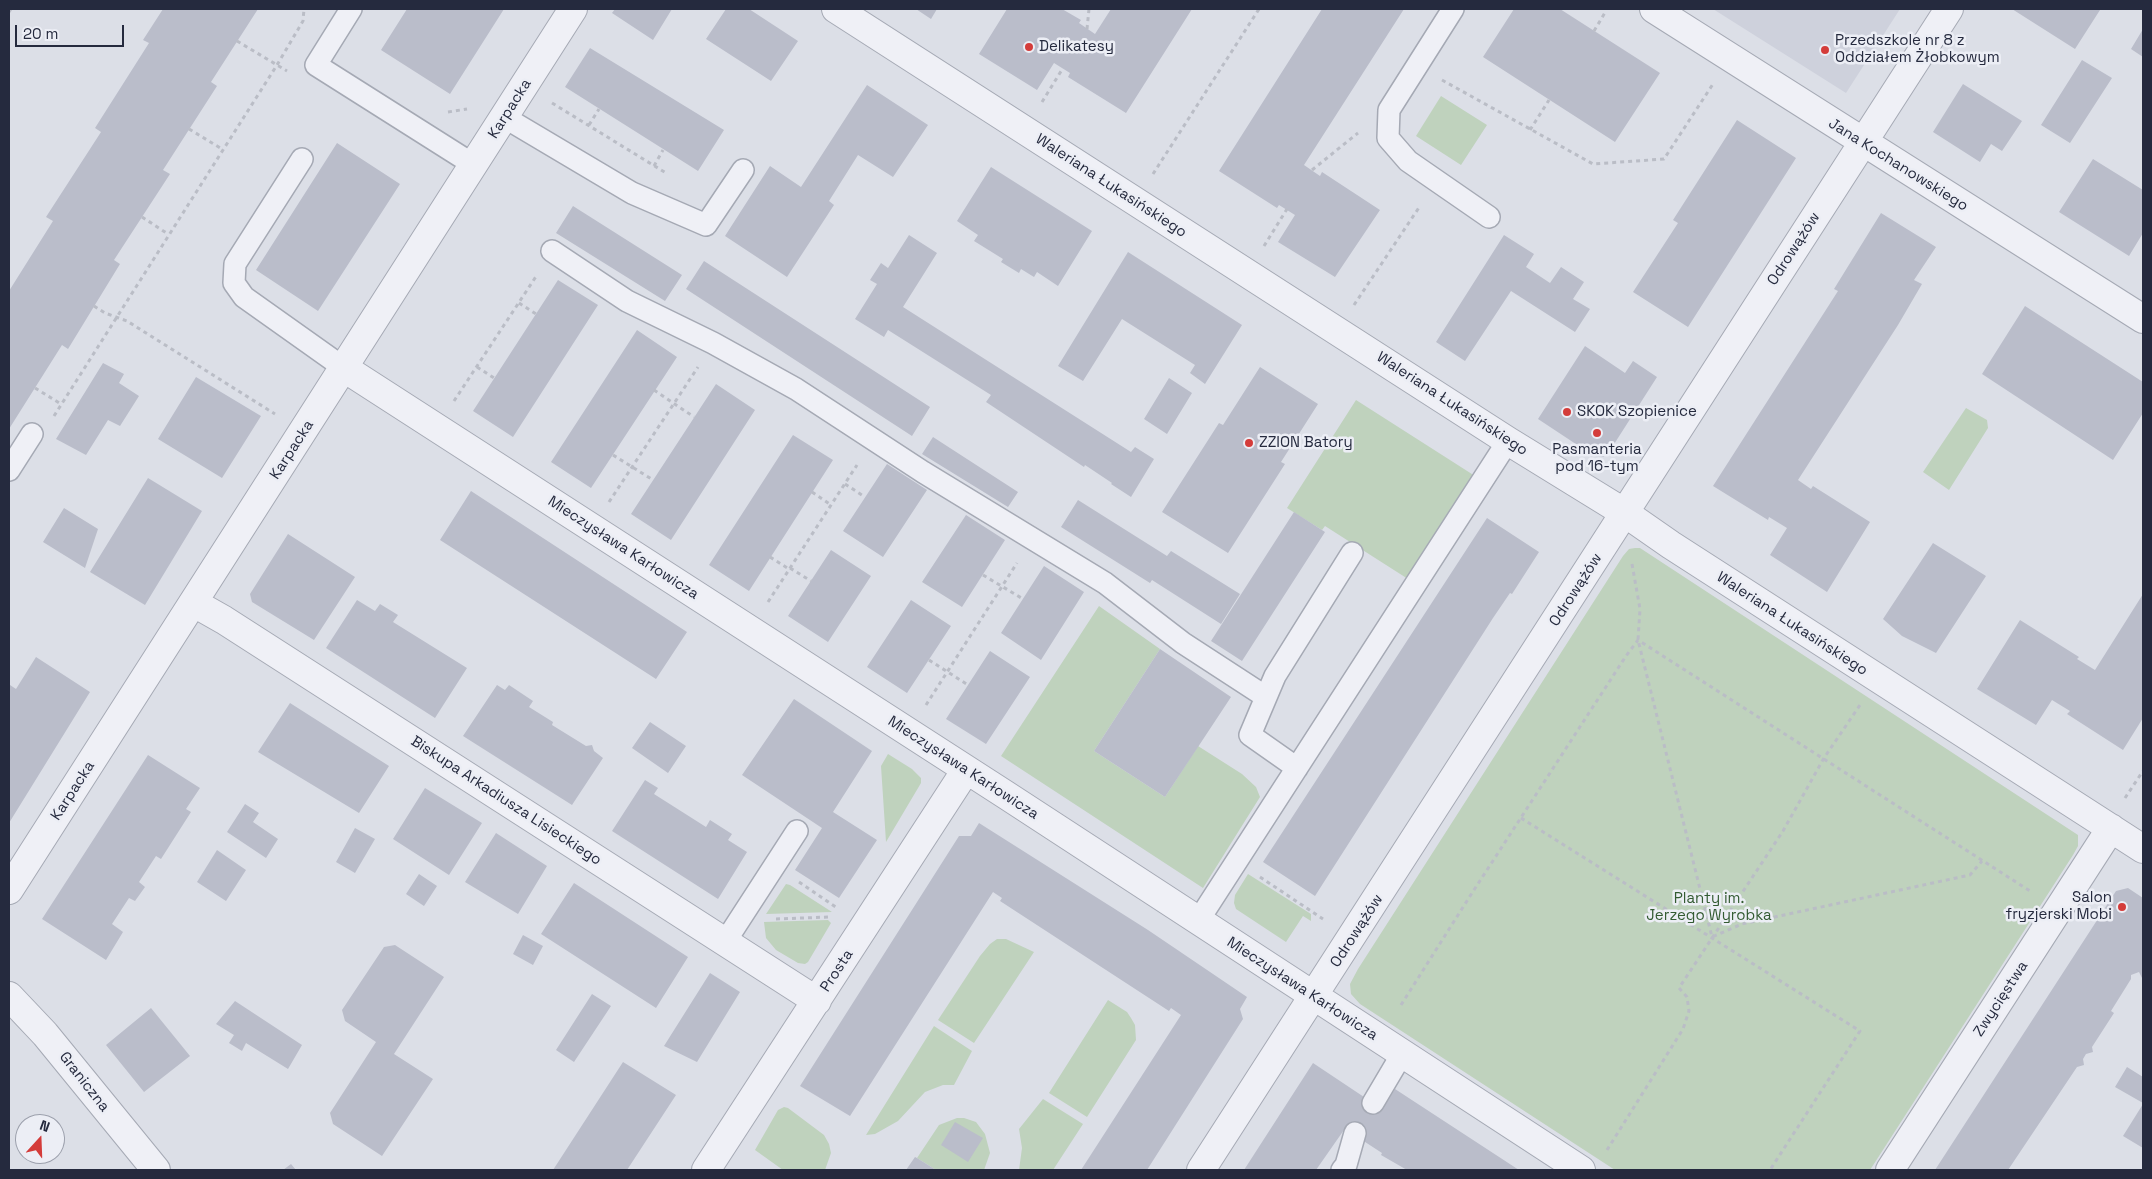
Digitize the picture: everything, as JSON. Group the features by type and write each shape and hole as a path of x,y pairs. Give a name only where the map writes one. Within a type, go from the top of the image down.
{"street":[{"name":"Karpacka","path":"9,890 573,9"},
{"name":"Waleriana Łukasińskiego","path":"836,9 1508,441 1625,513 1671,545 2143,849"},
{"name":"Jana Kochanowskiego","path":"1654,9 2143,319"},
{"name":"Odrowążów","path":"1201,1170 1949,9"},
{"name":"Mieczysława Karłowicza","path":"344,368 1581,1170"},
{"name":"Biskupa Arkadiusza Lisieckiego","path":"194,603 224,620 817,1001"},
{"name":"Prosta","path":"706,1170 762,1080 817,1001 966,770"},
{"name":"Zwycięstwa","path":"1890,1170 2111,828"},
{"name":"Graniczna","path":"9,996 45,1034 156,1170"}],"lane":[{"path":"351,9 316,65 474,165"},
{"path":"1453,9 1389,110 1388,138 1408,161 1489,217"},
{"path":"504,117 632,193 706,225 743,170"},
{"path":"302,159 235,264 234,283 244,297 344,368"},
{"path":"552,251 627,301 713,343 796,389 923,472 1105,583 1183,643 1266,698"},
{"path":"9,470 32,434"},
{"path":"1198,921 1508,441"},
{"path":"1297,768 1250,735 1275,676 1352,553"},
{"path":"725,942 797,831"},
{"path":"1373,1103 1402,1054"},
{"path":"1347,1169 1355,1133"}],"path":[{"path":"32,434 46,428 295,35 303,20 304,9"},
{"path":"1087,29 1089,9"},
{"path":"1151,176 1259,9"},
{"path":"1594,31 1606,11"},
{"path":"1417,67 1594,164 1664,159 1715,81"},
{"path":"1040,105 1063,68"},
{"path":"1530,130 1548,100"},
{"path":"549,101 669,175"},
{"path":"589,125 599,109"},
{"path":"189,129 222,149"},
{"path":"1312,170 1361,130"},
{"path":"654,166 663,150"},
{"path":"1262,248 1287,210"},
{"path":"142,217 168,234"},
{"path":"451,406 552,251"},
{"path":"519,303 536,314"},
{"path":"94,306 116,318 127,321 276,414"},
{"path":"606,506 713,343"},
{"path":"477,367 494,378"},
{"path":"35,388 61,404"},
{"path":"654,390 694,417"},
{"path":"764,609 873,439"},
{"path":"613,455 653,480"},
{"path":"845,484 866,497"},
{"path":"812,492 831,505"},
{"path":"922,712 1034,538"},
{"path":"770,557 811,581"},
{"path":"1632,563 1640,609 1638,640 1712,937"},
{"path":"983,575 1023,599"},
{"path":"1638,640 2034,894"},
{"path":"1401,1005 1638,640"},
{"path":"929,660 968,685"},
{"path":"1604,1156 1683,1029 1689,1011 1687,997 1679,988 1783,831 1824,758 1863,700"},
{"path":"2123,801 2143,771"},
{"path":"1521,818 1860,1031 1770,1170"},
{"path":"1712,937 1742,924 1970,875 1982,860"},
{"path":"1237,861 1324,919"},
{"path":"774,919 829,917 834,920"}],"shaded area":[{"name":"Przedszkole nr 8 z Oddziałem Żłobkowym","path":"1713,9 1900,9 1846,93"}],"green space":[{"path":"1441,96 1487,125 1461,165 1416,136"},
{"path":"1356,400 1475,476 1408,579 1325,526 1322,530 1287,508"},
{"path":"1966,408 1987,420 1988,428 1949,490 1923,472"},
{"name":"Planty im. Jerzego Wyrobka","path":"1640,548 2078,835 2078,846 2073,855 1870,1170 1615,1170 1360,1004 1351,994 1350,984 1358,969 1623,556 1629,549"},
{"path":"1099,606 1160,649 1094,751 1165,797 1198,746 1242,774 1256,787 1260,797 1203,888 1001,756"},
{"path":"888,754 912,769 921,778 921,783 886,842 881,766"},
{"path":"1248,874 1311,914 1311,921 1303,916 1286,942 1236,909 1234,903 1235,895"},
{"path":"786,884 790,885 832,912 766,914"},
{"path":"828,920 831,923 805,964 798,963 776,950 766,938 764,922"},
{"path":"997,939 1006,939 1034,952 974,1043 938,1020 980,956"},
{"path":"1108,1000 1127,1012 1135,1025 1136,1040 1087,1117 1049,1093"},
{"path":"934,1026 972,1051 954,1085 943,1085 925,1092 898,1121 875,1134 866,1135"},
{"path":"1043,1099 1083,1124 1053,1170 1019,1170 1022,1148 1019,1129"},
{"path":"784,1107 824,1135 831,1153 825,1170 783,1170 755,1150 778,1110"},
{"path":"957,1118 976,1122 985,1134 990,1153 984,1170 936,1170 917,1158 939,1125"}],"building":[{"path":"163,9 258,9 211,82 217,86 163,170 170,174 114,260 120,264 68,349 62,345 9,429 9,291 53,221 46,217 101,132 95,128 149,43 143,40"},
{"path":"407,9 504,9 450,94 381,50"},
{"path":"615,9 672,9 653,40 612,13"},
{"path":"726,9 749,9 798,41 771,81 706,39"},
{"path":"916,9 937,9 931,19"},
{"path":"1007,9 1062,9 1081,20 1079,23 1095,34 1111,9 1192,9 1126,113 1068,77 1070,73 1054,63 1037,90 979,54"},
{"path":"1322,9 1404,9 1304,165 1320,176 1322,172 1380,210 1335,277 1278,242 1295,215 1279,205 1277,208 1219,171"},
{"path":"1514,9 1560,9 1660,73 1615,142 1483,57"},
{"path":"2012,9 2098,9 2100,10 2075,49"},
{"path":"2143,29 2143,57 2131,49"},
{"path":"590,48 724,130 698,171 565,87"},
{"path":"2082,60 2112,78 2070,143 2041,125"},
{"path":"1963,84 2022,121 2002,151 1991,144 1980,162 1933,132"},
{"path":"867,85 928,125 893,177 858,155 829,201 834,205 787,277 725,236 770,166 801,187"},
{"path":"1737,120 1796,158 1688,327 1633,292 1678,223 1673,220"},
{"path":"337,143 400,184 318,311 256,270"},
{"path":"2093,159 2143,190 2143,233 2129,256 2059,212"},
{"path":"991,167 1092,231 1058,286 1037,272 1034,277 1021,269 1019,273 1001,262 1003,259 974,241 978,235 957,221"},
{"path":"573,206 682,275 665,301 556,233"},
{"path":"1881,213 1936,247 1914,280 1922,284 1898,325 1798,480 1811,489 1813,486 1870,522 1827,592 1770,555 1787,528 1769,517 1768,520 1713,486 1838,291 1834,289"},
{"path":"909,235 937,253 903,307 1131,452 1135,447 1154,459 1131,497 1085,465 1084,467 986,402 991,395 888,330 884,337 855,319 877,284 870,280 881,263 888,268"},
{"path":"1504,235 1534,254 1526,267 1550,283 1561,267 1584,282 1573,299 1590,309 1575,332 1511,291 1465,361 1436,342"},
{"path":"1128,252 1242,325 1205,384 1190,373 1195,365 1122,319 1083,381 1058,366"},
{"path":"704,261 930,407 912,436 686,289"},
{"path":"558,280 598,305 513,437 473,411"},
{"path":"2025,306 2143,382 2143,413 2113,460 1982,374"},
{"path":"637,330 677,357 591,488 551,462"},
{"path":"1585,346 1625,373 1633,361 1657,377 1609,452 1603,457 1594,456 1538,419"},
{"path":"103,363 124,374 119,383 139,396 120,426 108,420 86,455 56,439"},
{"name":"ZZION Batory","path":"1260,367 1318,404 1281,462 1285,464 1228,553 1162,512 1219,423 1223,425"},
{"path":"196,377 261,416 222,478 158,439"},
{"path":"1169,378 1192,393 1167,434 1144,419"},
{"path":"716,384 755,410 671,540 631,514"},
{"path":"793,435 833,460 749,591 709,565"},
{"path":"933,437 1018,492 1008,507 922,454"},
{"path":"887,464 927,490 883,557 843,531"},
{"path":"148,478 202,511 145,605 90,572"},
{"path":"471,491 687,632 656,679 440,540"},
{"path":"1078,500 1167,556 1171,551 1240,594 1221,624 1152,580 1150,583 1061,527"},
{"path":"64,508 98,529 85,568 43,542"},
{"path":"1294,512 1325,532 1242,661 1211,641"},
{"path":"966,515 1005,540 962,607 922,582"},
{"path":"1487,518 1539,552 1512,594 1510,593 1493,618 1315,896 1263,862"},
{"path":"288,534 355,577 314,640 252,602 250,594"},
{"path":"1933,543 1986,576 1936,653 1902,636 1883,619"},
{"path":"831,550 871,576 828,642 788,616"},
{"path":"1044,566 1084,592 1041,660 1001,633"},
{"path":"2143,594 2143,718 2123,750 2067,714 2070,711 2052,700 2036,725 1977,689 2020,620 2079,657 2077,659 2095,670"},
{"path":"357,600 375,611 380,604 398,615 393,622 467,668 435,718 326,648"},
{"path":"911,600 951,626 907,693 867,667"},
{"path":"1160,649 1231,697 1165,797 1094,751"},
{"path":"990,651 1030,677 986,744 946,719"},
{"path":"36,657 90,692 9,823 9,687 10,685 16,689"},
{"path":"497,685 505,690 509,685 533,701 529,707 553,722 552,725 586,746 592,745 594,751 603,758 572,805 463,736"},
{"path":"794,699 872,751 833,812 877,840 839,898 795,870 822,828 742,775"},
{"path":"290,703 389,766 359,813 258,752"},
{"path":"650,722 686,746 668,773 632,748"},
{"path":"148,755 200,788 186,809 191,812 161,859 156,856 139,882 145,887 135,901 129,898 112,924 123,932 106,960 42,919"},
{"path":"645,780 658,788 654,794 706,827 710,820 732,834 728,840 747,852 718,899 612,831"},
{"path":"425,788 482,823 449,875 393,839"},
{"path":"245,804 259,813 253,822 278,839 266,858 227,832"},
{"path":"979,823 1148,930 1247,997 1240,1009 1243,1019 1147,1170 1081,1170 1181,1015 1171,1008 1169,1011 1000,901 1002,898 993,892 850,1116 800,1086 959,836 971,836"},
{"path":"355,828 375,839 355,873 336,862"},
{"path":"496,833 547,866 518,914 465,882"},
{"path":"217,850 246,870 226,901 197,882"},
{"path":"419,874 437,886 424,906 406,894"},
{"path":"574,883 688,957 656,1008 541,934"},
{"path":"2128,888 2143,898 2143,980 2139,972 2131,975 2131,979 2111,1011 2114,1013 2092,1047 2093,1052 2086,1054 2083,1059 2084,1065 2077,1067 2008,1170 1935,1170 2116,891"},
{"path":"523,935 543,946 533,965 513,954"},
{"path":"395,945 444,977 394,1054 433,1079 382,1156 333,1124 330,1113 376,1042 345,1021 342,1010 384,947"},
{"path":"710,973 740,992 697,1062 664,1046"},
{"path":"592,994 611,1006 574,1062 556,1050"},
{"path":"235,1001 302,1045 288,1069 246,1043 242,1051 229,1043 234,1035 216,1024"},
{"path":"151,1008 190,1056 144,1092 106,1045"},
{"path":"623,1062 676,1095 627,1170 553,1170"},
{"path":"1313,1063 1382,1109 1395,1089 1519,1170 1407,1170 1381,1155 1382,1153 1346,1127 1316,1170 1244,1170"},
{"path":"2127,1067 2143,1077 2143,1103 2115,1087"},
{"path":"2143,1104 2142,1132 2143,1148 2123,1136"},
{"path":"955,1122 983,1138 968,1162 941,1145"},
{"path":"915,1157 917,1158 936,1170 906,1170"},
{"path":"291,1164 296,1170 283,1170"}],"place":[{"name":"Delikatesy","path":"1029,47"},
{"name":"Przedszkole nr 8 z Oddziałem Żłobkowym","path":"1825,50"},
{"name":"SKOK Szopienice","path":"1567,412"},
{"name":"Pasmanteria pod 16-tym","path":"1597,433"},
{"name":"ZZION Batory","path":"1249,443"},
{"name":"Salon fryzjerski Mobi","path":"2122,907"}]}
